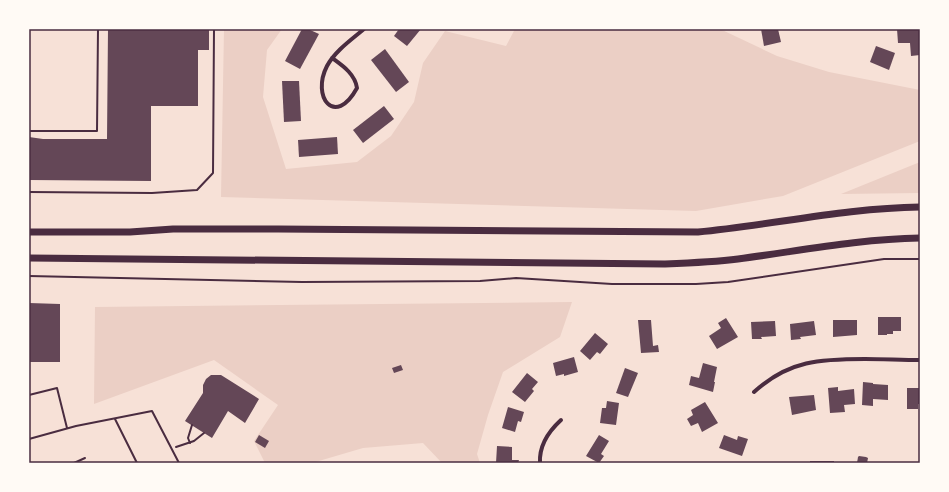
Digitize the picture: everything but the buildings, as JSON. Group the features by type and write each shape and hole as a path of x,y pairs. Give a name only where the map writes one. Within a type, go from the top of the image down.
{"highway":[{"path":"29,232 130,232 173,229 278,229 698,232 853,211 920,207"},
{"path":"29,258 665,264 701,263 858,242 894,238 920,238"}],"street":[{"path":"332,58 352,75 356,82 357,88 347,102 335,107 330,107 322,96 325,71 332,58 364,29"},
{"path":"754,392 776,375 793,367 811,362 829,359 920,360"},
{"path":"540,463 542,447 554,427 561,420"}],"lane":[{"path":"29,131 97,131 98,29"},
{"path":"29,192 152,193 197,190 213,173 214,29"},
{"path":"29,395 57,388 67,428"},
{"path":"29,439 67,428 152,411 179,463"},
{"path":"115,419 137,463"},
{"path":"74,463 85,458"}],"path":[{"path":"29,276 302,282 480,281 516,278 612,284 696,284 736,281 884,259 920,259"},
{"path":"190,442 188,438 192,425"},
{"path":"172,450 194,441 204,433"}],"shaded area":[{"path":"224,29 282,29 267,50 263,97 286,169 357,162 391,136 414,102 423,63 445,31 506,46 515,29 720,29 777,56 829,72 920,90 920,141 783,196 696,211 221,197"},
{"path":"920,162 920,193 841,194"},
{"path":"572,302 560,337 503,372 488,415 477,454 480,463 442,463 423,443 363,448 312,463 265,463 254,441 278,405 214,360 94,404 95,307"}]}
